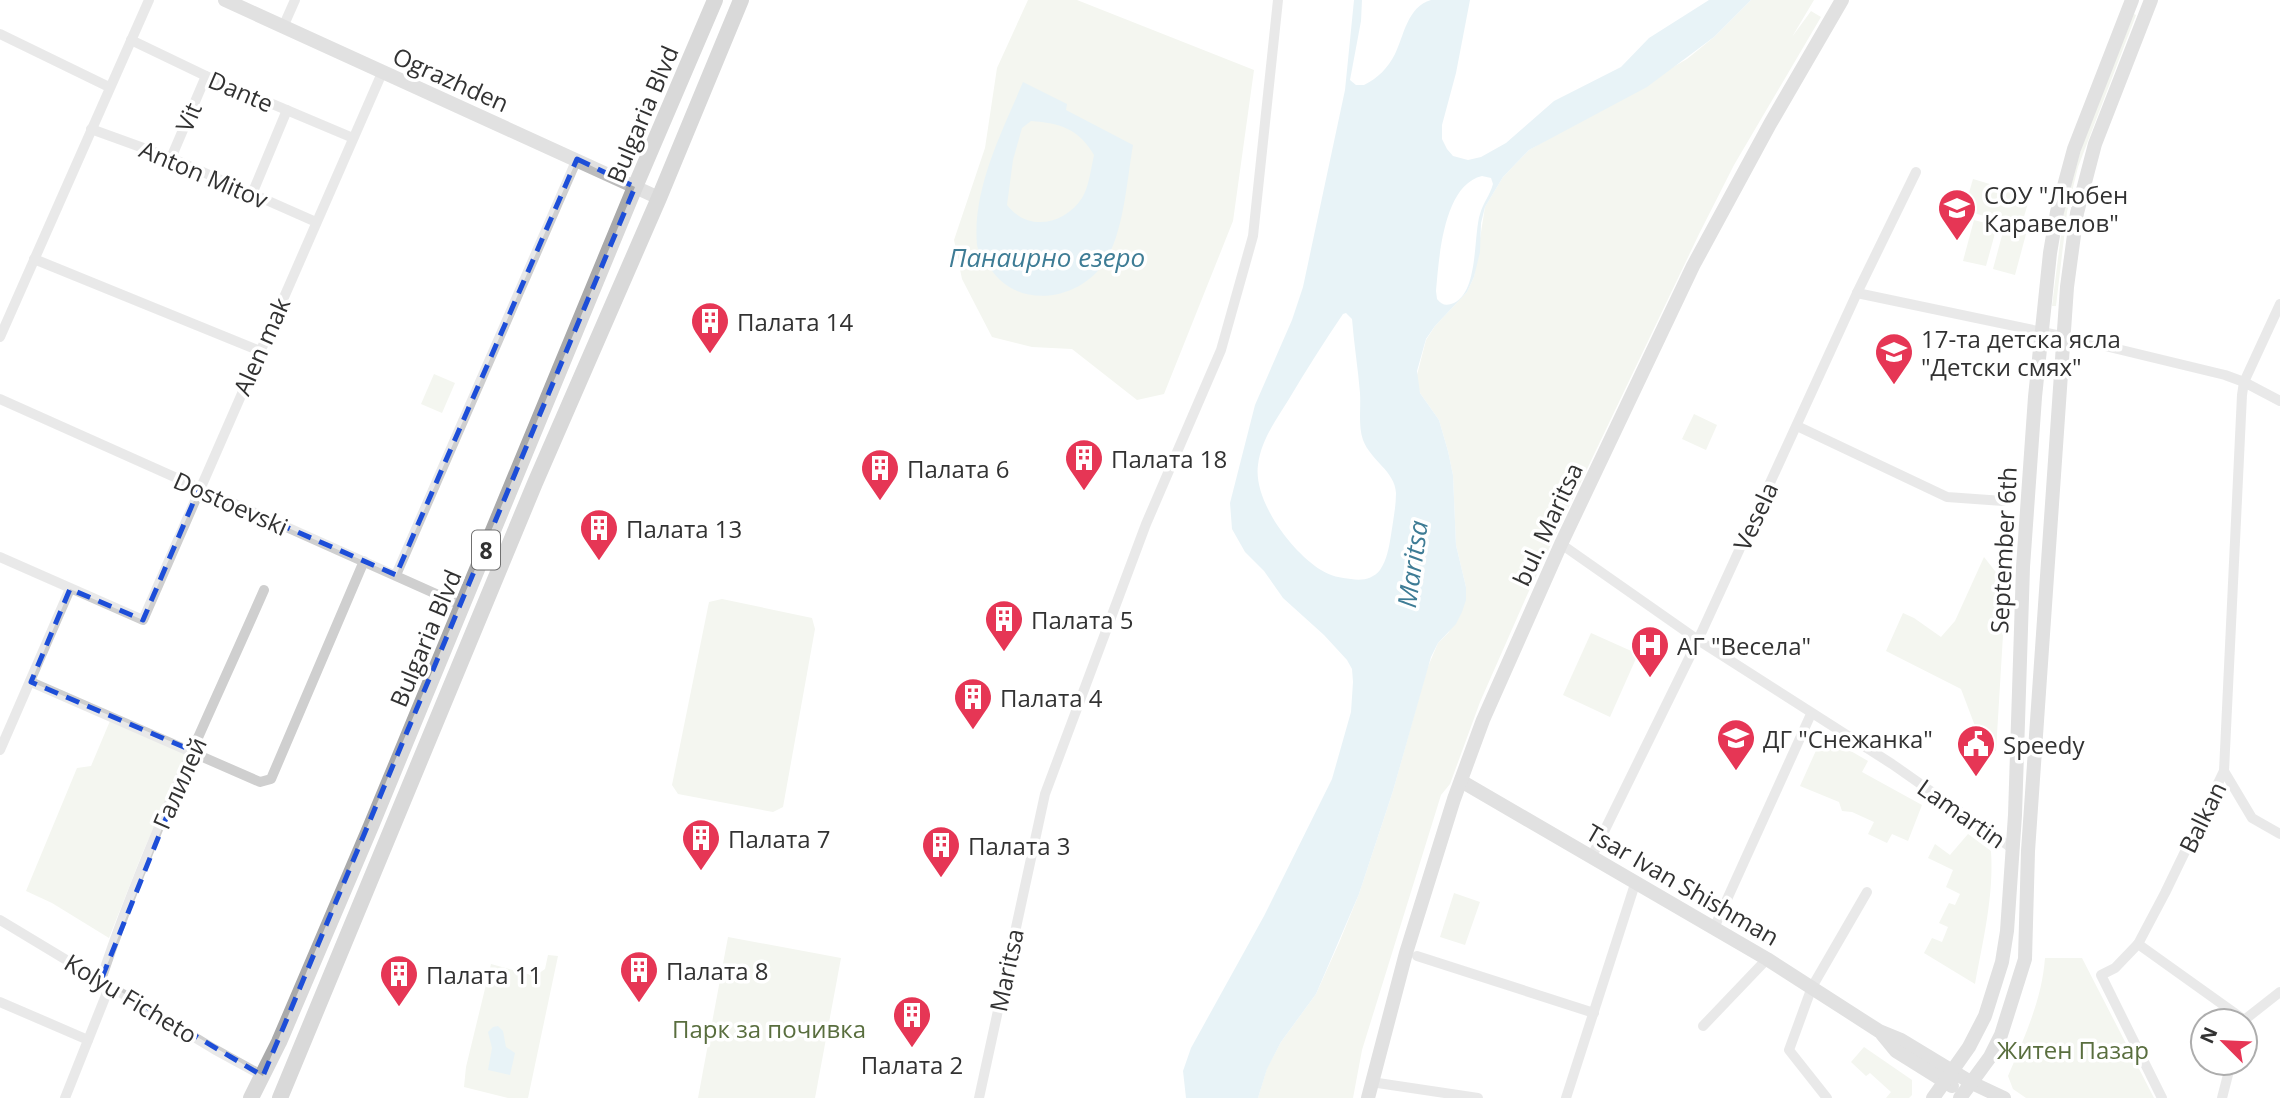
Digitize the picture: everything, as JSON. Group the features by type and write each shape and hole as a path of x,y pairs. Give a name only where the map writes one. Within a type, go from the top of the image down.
{"main road":[{"name":"Bulgaria Blvd","path":"251,1098 263,1076 463,606 715,0"},
{"name":"8","path":"280,1098 535,483 659,198 741,0"}],"street":[{"path":"0,337 149,0"},
{"name":"Ograzhden","path":"225,0 659,198"},
{"path":"283,27 295,0"},
{"name":"Maritsa","path":"979,1098 1045,794 1146,524 1221,350 1246,262 1252,236 1278,0"},
{"name":"bul. Maritsa","path":"1368,1098 1406,953 1483,720 1560,544 1693,266 1754,152 1842,0"},
{"name":"September 6th","path":"1933,1098 1950,1077 1985,1016 2002,962 2013,849 2023,567 2035,397 2050,253 2060,199 2079,133 2132,0"},
{"name":"September 6th","path":"1967,1093 2001,1035 2025,959 2028,851 2063,336 2077,213 2095,144 2151,0"},
{"path":"0,34 110,87"},
{"name":"Dante","path":"131,40 206,76 353,138"},
{"name":"Alen mak","path":"70,589 143,620 382,73"},
{"name":"Vit","path":"171,158 206,76"},
{"path":"252,194 287,110"},
{"name":"Anton Mitov","path":"91,129 171,158 316,222"},
{"path":"396,575 577,159"},
{"name":"Vesela","path":"1591,858 1698,640 1857,293 1916,172"},
{"path":"34,259 260,351"},
{"path":"1857,293 2063,336 2225,374 2280,401"},
{"name":"Balkan","path":"2162,1098 2101,975 2115,968 2138,944 2224,771 2240,409 2244,382 2280,304"},
{"name":"Dostoevski","path":"0,399 463,606"},
{"path":"1797,426 1947,497 2003,501"},
{"name":"Lamartin","path":"1560,544 1698,640 1892,764 2013,849"},
{"path":"0,557 70,589 0,750"},
{"path":"31,682 260,782 267,782 271,779 364,561"},
{"name":"Галилей","path":"65,1098 88,1040 106,982 115,937 264,590"},
{"path":"1714,928 1811,714"},
{"path":"2224,771 2252,818 2280,834"},
{"name":"Tsar Ivan Shishman","path":"1461,781 1714,928 1879,1031 1901,1040 1967,1093 2004,1098"},
{"path":"1566,1098 1635,884"},
{"path":"1827,1098 1789,1050 1812,987 1867,892"},
{"name":"Kolyu Ficheto","path":"0,920 263,1076"},
{"path":"2138,944 2225,1007"},
{"path":"1417,956 1594,1013"},
{"path":"1703,1026 1767,960"},
{"path":"2259,1008 2280,992"},
{"path":"0,1002 88,1040"},
{"path":"2221,1098 2227,1077"},
{"path":"1371,1082 1478,1098"}],"highlighted area":[{"path":"577,159 635,187 263,1076 101,980 193,751 31,682 70,589 143,620 199,489 396,575"}],"green space":[{"path":"1028,0 1077,0 1254,70 1233,221 1164,394 1137,400 1072,349 1032,347 992,337 962,279 954,240 985,148 997,68"},
{"path":"1751,0 1814,0 1792,37 1811,11 1821,17 1734,165 1699,234 1528,593 1480,702 1450,784 1441,795 1362,1050 1353,1098 1258,1098 1267,1068 1281,1042 1316,994 1359,894 1393,791 1427,669 1438,643 1449,632 1466,587 1456,545 1453,475 1448,451 1439,420 1420,393 1416,379 1426,340 1435,326 1467,292 1474,277 1485,207 1503,177 1529,150 1687,59 1714,37"},
{"path":"2134,14 2136,15 2078,167 2067,212 2056,306 2052,306 2064,211 2085,135"},
{"path":"1973,179 2030,196 2021,227 1964,210"},
{"path":"1974,220 1997,226 1986,266 1963,261"},
{"path":"2004,228 2026,234 2015,275 1993,269"},
{"path":"434,374 455,383 442,413 421,404"},
{"path":"1694,414 1717,425 1706,450 1682,439"},
{"path":"1984,557 2006,585 1996,751 1974,746 1978,734 1961,689 1886,651 1903,613 1941,637 1955,621"},
{"path":"722,599 812,618 815,629 783,807 773,812 678,794 672,785 709,602"},
{"path":"1591,633 1638,654 1610,717 1563,695"},
{"path":"110,721 186,754 109,938 52,903 26,891 77,768 91,766"},
{"path":"1823,735 1868,761 1862,772 1922,805 1908,841 1892,834 1887,843 1868,834 1874,822 1852,812 1842,811 1839,802 1800,786"},
{"path":"1968,834 1991,851 1992,868 1975,984 1924,953 1932,938 1942,942 1948,927 1939,923 1949,903 1955,905 1960,894 1946,887 1953,870 1928,858 1935,844 1950,855"},
{"path":"1454,893 1480,902 1465,945 1440,937"},
{"name":"Парк за почивка","path":"728,937 841,958 815,1098 698,1098"},
{"path":"548,955 558,956 528,1098 508,1098 464,1087 466,1067 491,964 535,976 545,969"},
{"name":"Житен Пазар","path":"2045,958 2082,958 2154,1098 2026,1098 2013,1089 2008,1076 2036,1004"},
{"path":"1864,1047 1912,1080 1912,1095 1909,1098 1886,1098 1891,1092 1870,1073 1866,1076 1851,1062"}],"water":[{"path":"1354,0 1362,0 1361,21 1350,80 1356,85 1364,85 1378,76 1389,64 1411,15 1423,4 1431,0 1470,0 1456,73 1442,125 1442,139 1447,149 1453,156 1468,160 1481,157 1506,143 1554,101 1621,67 1649,38 1709,0 1751,0 1714,37 1647,87 1529,150 1503,177 1485,207 1474,277 1467,292 1426,339 1417,371 1420,393 1439,420 1453,475 1456,545 1466,587 1462,612 1456,624 1438,643 1431,657 1393,791 1359,894 1316,994 1281,1042 1267,1069 1258,1098 1186,1098 1183,1071 1191,1048 1264,916 1332,779 1351,712 1352,669 1347,660 1283,598 1264,571 1245,552 1232,529 1230,503 1255,405 1292,320 1303,287 1345,90","holes":["1482,176 1491,178 1493,184 1480,214 1471,278 1460,299 1451,304 1443,304 1437,299 1436,291 1442,243 1451,208 1469,182","1346,313 1352,319 1363,440 1371,454 1392,478 1396,493 1390,540 1384,562 1374,575 1359,580 1328,574 1298,551 1268,509 1258,479 1262,447 1270,430 1322,346"]},
{"name":"Панаирно езеро","path":"1023,82 1067,104 1066,110 1133,145 1117,234 1106,260 1095,274 1081,285 1049,296 1016,291 1002,282 980,254 977,245 979,203 984,182","holes":["1031,121 1075,133 1094,155 1082,198 1066,214 1046,222 1035,222 1016,214 1007,205 1013,160 1022,128"]},
{"path":"498,1026 503,1031 506,1047 515,1053 510,1075 488,1070 492,1048 488,1032"}],"place":[{"name":"СОУ \"Любен Каравелов\"","path":"1957,242"},
{"name":"Палата 14","path":"710,355"},
{"name":"17-та детска ясла \"Детски смях\"","path":"1894,386"},
{"name":"Палата 18","path":"1084,492"},
{"name":"Палата 6","path":"880,502"},
{"name":"Палата 13","path":"599,562"},
{"name":"Палата 5","path":"1004,653"},
{"name":"АГ \"Весела\"","path":"1650,679"},
{"name":"Палата 4","path":"973,731"},
{"name":"ДГ \"Снежанка\"","path":"1736,772"},
{"name":"Speedy","path":"1976,778"},
{"name":"Палата 7","path":"701,872"},
{"name":"Палата 3","path":"941,879"},
{"name":"Палата 8","path":"639,1004"},
{"name":"Палата 11","path":"399,1008"},
{"name":"Палата 2","path":"912,1049"}]}
